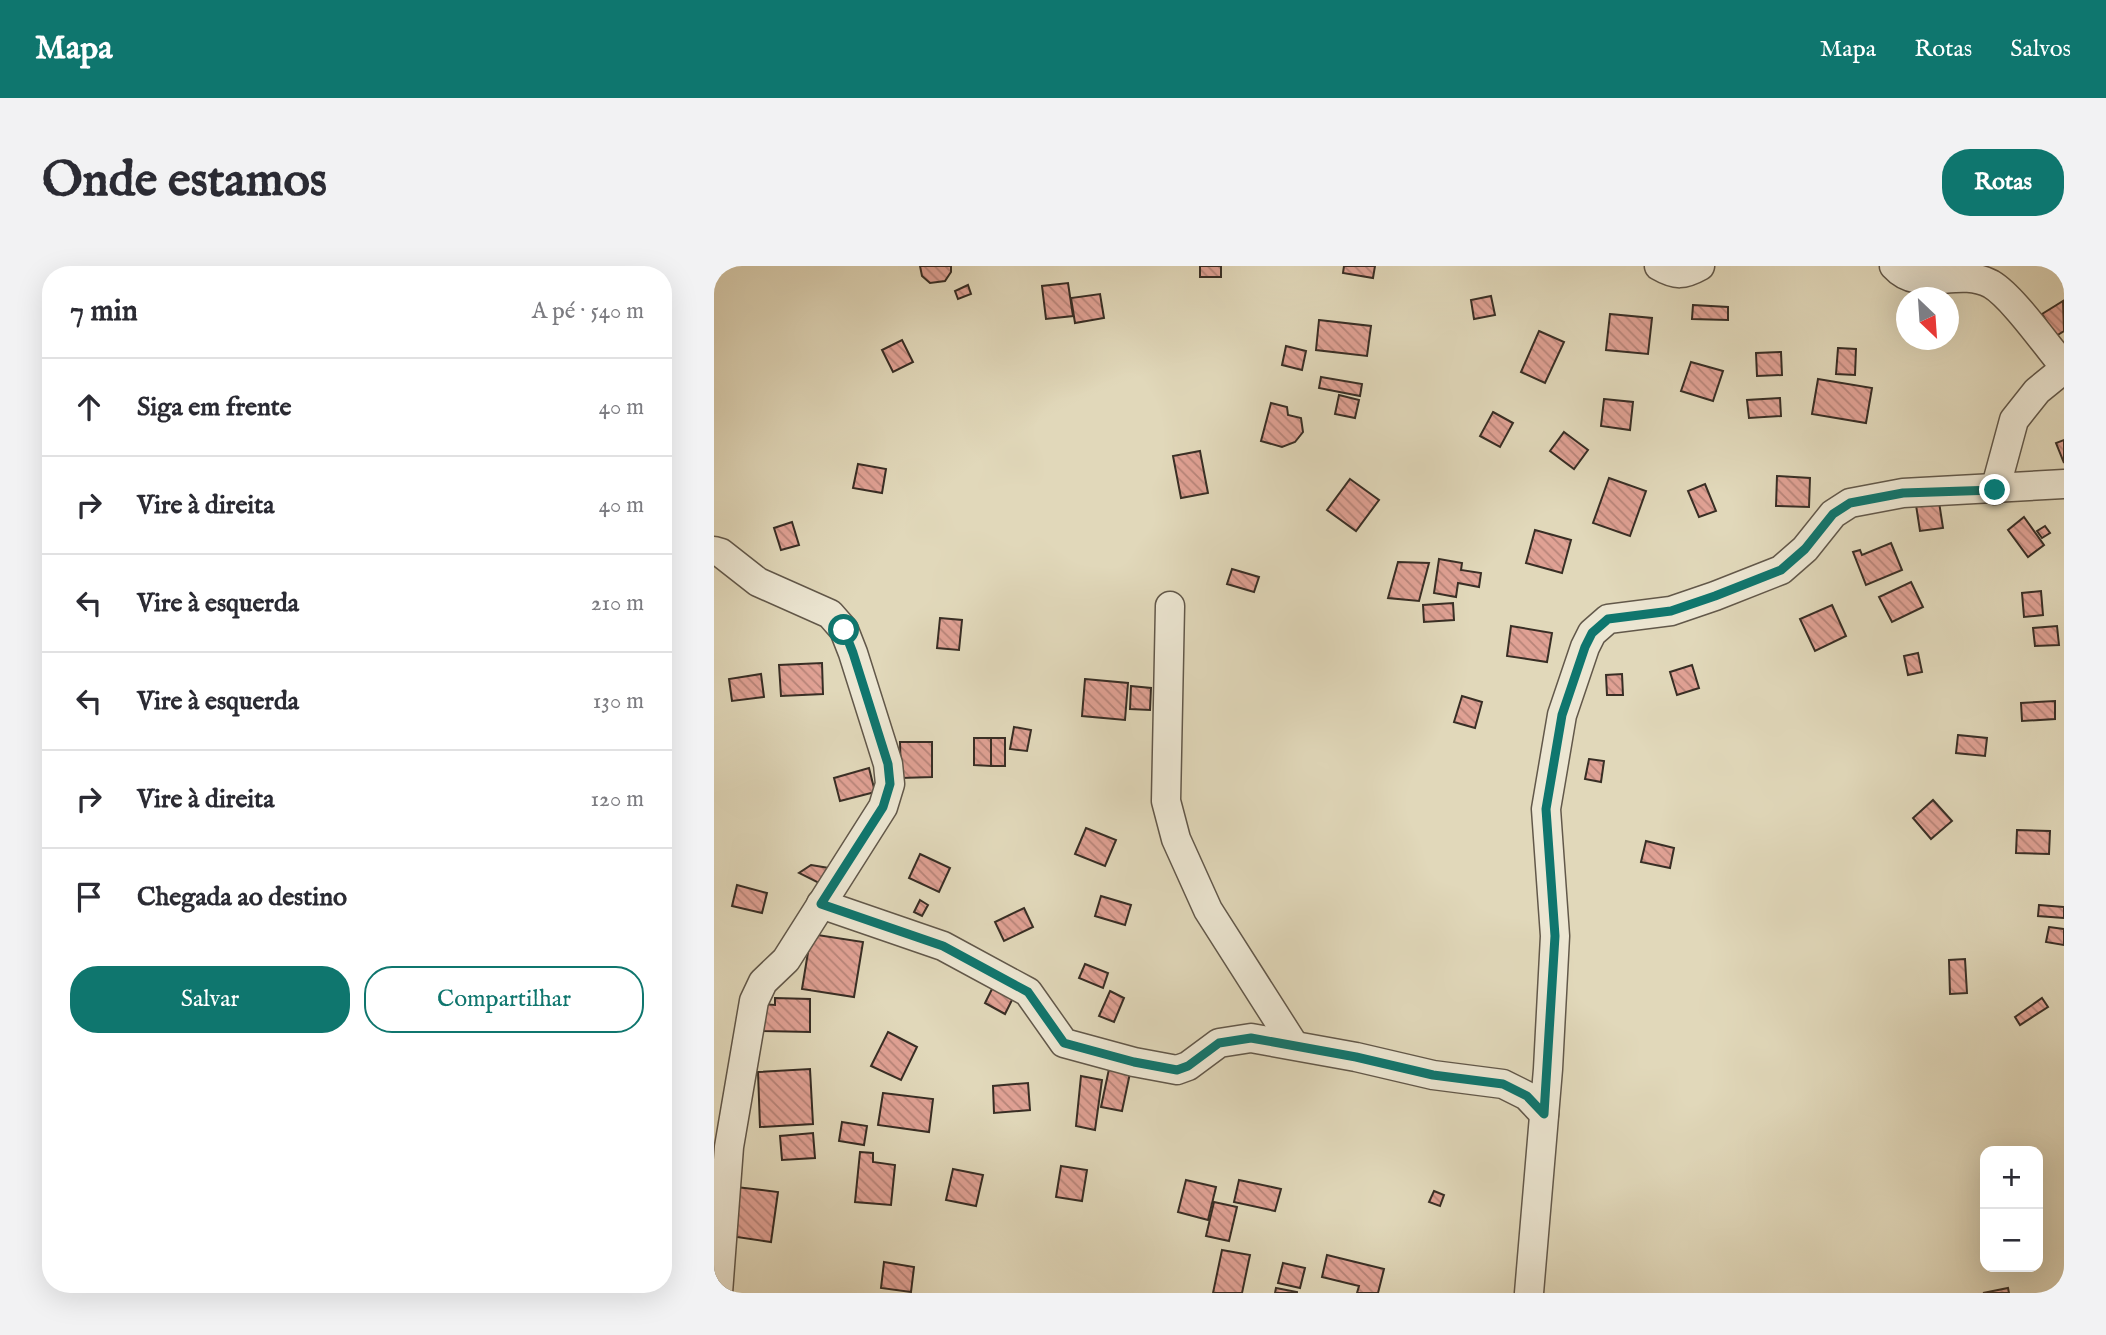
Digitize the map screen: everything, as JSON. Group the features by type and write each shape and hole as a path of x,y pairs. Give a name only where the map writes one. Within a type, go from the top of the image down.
{"street":[{"path":"1660,266 1671,273 1686,274 1700,266"},
{"path":"1894,266 1903,276 1916,280 1972,276 1991,284 2007,297 2064,368 2037,391 2014,420 1995,490"},
{"path":"1529,1293 1555,936 1546,809 1562,715 1592,633 1608,619 1671,611 1781,570 1805,549 1833,514 1850,503 1903,493 1995,490 2064,484"},
{"path":"714,551 758,582 830,614 844,630 888,764 890,784 883,807 786,960 764,982 754,1001 729,1147 718,1293"},
{"path":"1170,606 1166,801 1176,839 1208,910 1294,1045"},
{"path":"821,904 943,946 1028,992 1064,1043 1134,1062 1177,1070 1188,1066 1219,1043 1251,1038 1433,1075 1503,1084 1527,1096 1544,1114"}],"building":[{"path":"920,266 951,266 951,272 945,281 930,283 922,276"},
{"path":"1200,266 1221,266 1221,277 1200,277"},
{"path":"1344,266 1375,266 1373,278 1343,273"},
{"path":"1068,283 1073,316 1046,319 1042,286"},
{"path":"968,285 971,294 958,299 955,291"},
{"path":"1100,294 1104,318 1075,323 1071,298"},
{"path":"1491,296 1495,315 1474,319 1471,300"},
{"path":"2063,301 2064,331 2056,336 2042,314"},
{"path":"1693,305 1728,307 1728,320 1692,319"},
{"path":"1610,314 1652,318 1648,354 1606,350"},
{"path":"1319,320 1371,326 1367,356 1316,350"},
{"path":"1539,331 1564,342 1545,383 1521,372"},
{"path":"902,340 913,362 893,372 882,350"},
{"path":"1286,346 1306,351 1302,370 1282,365"},
{"path":"1838,348 1856,349 1855,375 1836,374"},
{"path":"1781,352 1782,375 1757,376 1756,353"},
{"path":"1691,362 1723,371 1713,401 1681,391"},
{"path":"1321,377 1362,384 1360,396 1319,388"},
{"path":"1818,379 1872,388 1866,423 1812,414"},
{"path":"1339,395 1359,400 1355,418 1335,414"},
{"path":"1780,398 1781,416 1749,418 1747,400"},
{"path":"1604,399 1633,402 1630,430 1601,426"},
{"path":"1271,403 1287,407 1288,415 1301,418 1303,432 1295,442 1282,447 1261,441"},
{"path":"1493,412 1513,423 1500,447 1480,436"},
{"path":"1564,432 1588,450 1574,469 1550,451"},
{"path":"2064,440 2064,463 2056,443"},
{"path":"1200,451 1208,493 1181,498 1173,456"},
{"path":"858,464 886,469 882,493 853,488"},
{"path":"1777,476 1810,478 1809,507 1776,506"},
{"path":"1609,478 1646,491 1630,536 1593,523"},
{"path":"1350,479 1379,500 1356,531 1327,510"},
{"path":"1705,484 1716,511 1699,517 1688,491"},
{"path":"1939,502 1943,528 1920,531 1916,505"},
{"path":"2024,517 2044,545 2028,557 2008,530"},
{"path":"792,522 799,545 781,550 774,528"},
{"path":"2045,526 2050,533 2042,538 2037,531"},
{"path":"1535,530 1571,540 1562,573 1526,563"},
{"path":"1891,543 1902,570 1866,585 1853,552 1860,550 1862,555"},
{"path":"1439,559 1462,563 1461,570 1481,573 1479,587 1458,583 1456,597 1434,593"},
{"path":"1398,562 1429,563 1419,601 1388,598"},
{"path":"1232,569 1259,577 1254,592 1227,584"},
{"path":"1911,582 1923,607 1892,622 1879,597"},
{"path":"2041,591 2043,615 2024,617 2022,593"},
{"path":"1453,603 1454,620 1424,622 1423,605"},
{"path":"1832,605 1846,636 1815,651 1800,619"},
{"path":"940,618 962,620 959,650 937,648"},
{"path":"1511,626 1552,633 1547,662 1507,656"},
{"path":"2057,626 2059,645 2035,646 2033,628"},
{"path":"1918,653 1922,672 1908,675 1904,656"},
{"path":"822,663 823,694 781,696 779,665"},
{"path":"1692,665 1699,688 1677,695 1670,672"},
{"path":"761,674 764,697 732,701 729,679"},
{"path":"1622,674 1623,695 1607,695 1606,675"},
{"path":"1085,679 1128,683 1125,720 1082,716"},
{"path":"1131,686 1151,688 1150,710 1130,709"},
{"path":"1462,696 1482,702 1475,728 1454,722"},
{"path":"2055,701 2055,719 2022,721 2021,703"},
{"path":"1014,727 1031,730 1027,751 1010,749"},
{"path":"1958,735 1987,738 1985,756 1956,753"},
{"path":"974,738 991,738 991,766 974,765"},
{"path":"991,738 1005,738 1005,766 991,766"},
{"path":"900,742 932,742 932,777 901,778"},
{"path":"1589,759 1604,761 1601,782 1585,779"},
{"path":"869,768 875,792 840,801 834,778"},
{"path":"1933,800 1952,821 1931,839 1913,818"},
{"path":"1086,828 1116,840 1105,866 1075,854"},
{"path":"2017,830 2050,831 2049,854 2016,853"},
{"path":"1646,841 1674,848 1670,868 1641,862"},
{"path":"920,854 950,868 939,892 909,878"},
{"path":"811,865 829,868 821,884 799,873"},
{"path":"737,885 767,893 762,913 732,906"},
{"path":"1101,896 1131,905 1125,925 1095,916"},
{"path":"920,900 928,905 922,916 914,912"},
{"path":"2039,905 2064,907 2064,918 2038,916"},
{"path":"1024,908 1033,927 1004,941 995,922"},
{"path":"2049,927 2064,929 2064,945 2046,942"},
{"path":"811,934 863,942 854,997 802,989"},
{"path":"1965,959 1967,993 1950,994 1949,960"},
{"path":"1085,964 1108,973 1103,988 1079,978"},
{"path":"995,983 1015,994 1005,1014 985,1003"},
{"path":"1110,991 1124,998 1114,1022 1099,1016"},
{"path":"775,998 810,999 810,1032 763,1031 763,1004 775,1005"},
{"path":"2042,998 2048,1007 2020,1025 2015,1017"},
{"path":"888,1032 917,1047 901,1080 871,1066"},
{"path":"810,1069 813,1124 760,1127 758,1072"},
{"path":"1109,1069 1130,1073 1122,1111 1101,1107"},
{"path":"1081,1076 1102,1080 1095,1130 1076,1126"},
{"path":"1028,1083 1030,1110 994,1113 993,1086"},
{"path":"883,1093 933,1099 929,1132 878,1125"},
{"path":"842,1122 867,1126 864,1145 839,1141"},
{"path":"813,1133 815,1158 782,1160 780,1136"},
{"path":"860,1152 873,1153 873,1162 895,1165 891,1205 855,1202"},
{"path":"1061,1166 1087,1170 1082,1201 1056,1197"},
{"path":"953,1169 983,1175 976,1206 946,1200"},
{"path":"1186,1180 1216,1187 1208,1220 1178,1212"},
{"path":"1239,1180 1281,1189 1275,1211 1234,1202"},
{"path":"736,1187 778,1192 771,1242 730,1236"},
{"path":"1434,1191 1444,1195 1440,1206 1429,1202"},
{"path":"1214,1202 1237,1207 1229,1241 1206,1236"},
{"path":"1222,1250 1250,1255 1242,1293 1213,1293"},
{"path":"1327,1255 1384,1269 1378,1293 1357,1293 1359,1286 1322,1277"},
{"path":"884,1262 914,1267 911,1292 881,1288"},
{"path":"1283,1263 1305,1268 1300,1288 1278,1283"},
{"path":"1276,1288 1297,1292 1297,1293 1275,1293"},
{"path":"2008,1288 2009,1293 1983,1293"}],"route":[{"path":"844,630 888,764 890,784 883,807 821,904 943,946 1028,992 1064,1043 1134,1062 1177,1070 1201,1058 1219,1043 1251,1038 1356,1057 1433,1075 1503,1084 1527,1096 1544,1114 1555,936 1546,809 1562,715 1592,633 1608,619 1671,611 1781,570 1805,549 1833,514 1850,503 1903,493 1995,490"}]}
